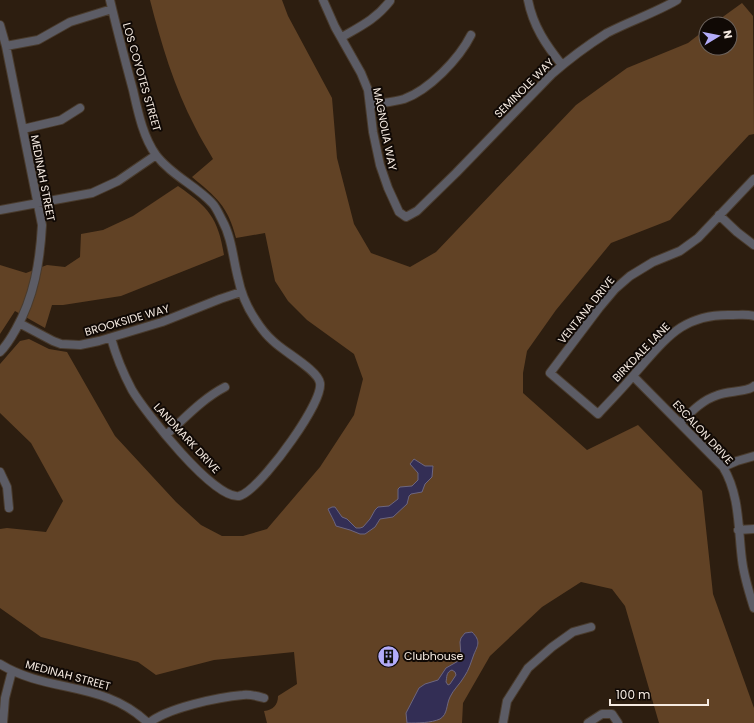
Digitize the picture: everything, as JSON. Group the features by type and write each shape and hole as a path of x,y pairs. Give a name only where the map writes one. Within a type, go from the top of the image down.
{"street":[{"name":"LOS COYOTES STREET","path":"110,0 140,118 156,155 172,171 212,203 226,227 241,292 250,312 267,335 287,353 314,372 319,378 321,387 318,395 293,438 251,490 240,496"},
{"name":"MAGNOLIA WAY","path":"322,0 365,82 368,90 374,142 383,177 399,212 406,217"},
{"path":"528,0 538,31 562,65"},
{"name":"SEMINOLE WAY","path":"406,217 417,211 456,173 562,65 608,33 663,8 676,0"},
{"path":"342,37 374,18 390,1"},
{"path":"6,46 38,40 70,22 112,9"},
{"name":"MEDINAH STREET","path":"0,26 6,46 42,225 40,251 34,286 20,323 7,346 0,352"},
{"path":"370,104 400,100 421,90 452,62 467,45 472,36"},
{"path":"22,129 61,120 80,108"},
{"path":"0,210 99,191 118,181 156,155"},
{"name":"VENTANA DRIVE","path":"598,414 550,372 615,289 641,268 680,251 698,238 754,179"},
{"path":"719,215 754,245"},
{"name":"BROOKSIDE WAY","path":"20,323 46,338 61,344 80,345 110,338 171,319 241,292"},
{"name":"BIRKDALE LANE","path":"598,414 664,341 677,330 693,320 711,315 754,316"},
{"name":"LANDMARK DRIVE","path":"110,338 122,371 151,417 197,468 214,484 228,494 240,496"},
{"name":"ESCALON DRIVE","path":"633,376 723,467 730,479 734,493 745,577 754,608"},
{"path":"166,435 206,399 225,387"},
{"path":"680,423 704,401 735,390 752,387"},
{"path":"723,467 754,456"},
{"path":"0,472 7,487 9,508"},
{"path":"738,530 754,529"},
{"path":"503,723 507,701 528,668 552,647 573,632 591,627"},
{"name":"MEDINAH STREET","path":"0,664 12,671 42,682 89,691 108,697 131,709 148,723"},
{"path":"3,723 5,698 12,671"},
{"path":"148,723 168,711 211,700 243,695 264,698"},
{"path":"588,723 602,714 612,714 618,723"}],"shaded area":[{"path":"150,0 282,0 288,16 332,98 337,158 354,224 371,253 410,267 436,252 576,105 627,68 688,43 698,35 698,56 738,56 738,16 724,16 742,3 753,16 754,134 749,135 670,220 611,243 556,310 527,351 523,373 523,393 587,450 638,425 702,491 713,594 754,708 754,723 659,723 625,606 612,589 581,582 542,607 490,656 463,703 462,723 267,723 264,711 270,710 276,704 278,696 297,684 294,652 214,660 156,675 138,662 41,637 0,608 0,529 7,528 46,532 63,501 31,443 0,413 0,364 20,341 29,339 49,349 67,352 115,436 176,502 201,525 222,536 243,536 267,529 320,467 354,415 363,379 354,354 307,320 288,301 275,281 265,233 236,238 229,218 220,203 208,190 192,177 213,159 187,112 174,81"},
{"path":"178,186 197,200 210,214 215,222 222,242 224,255 121,296 63,305 52,305 45,328 15,311 0,334 0,265 26,273 47,265 65,267 80,257 81,234 103,230 133,216"},
{"path":"414,459 425,466 433,466 432,477 425,484 422,492 411,494 407,504 393,517 380,519 375,527 365,534 360,534 336,526 328,509 332,507 335,507 342,517 347,519 356,528 360,528 363,527 370,519 378,507 389,506 398,499 398,489 400,487 412,486 418,480 418,473 410,464"},
{"path":"472,632 477,638 478,643 467,672 450,697 443,717 433,721 407,723 406,713 419,688 425,684 438,680 446,668 460,660 460,642 465,633","holes":["452,670 456,675 448,685 446,682 448,673"]}],"place":[{"name":"Clubhouse","path":"388,656"}]}
